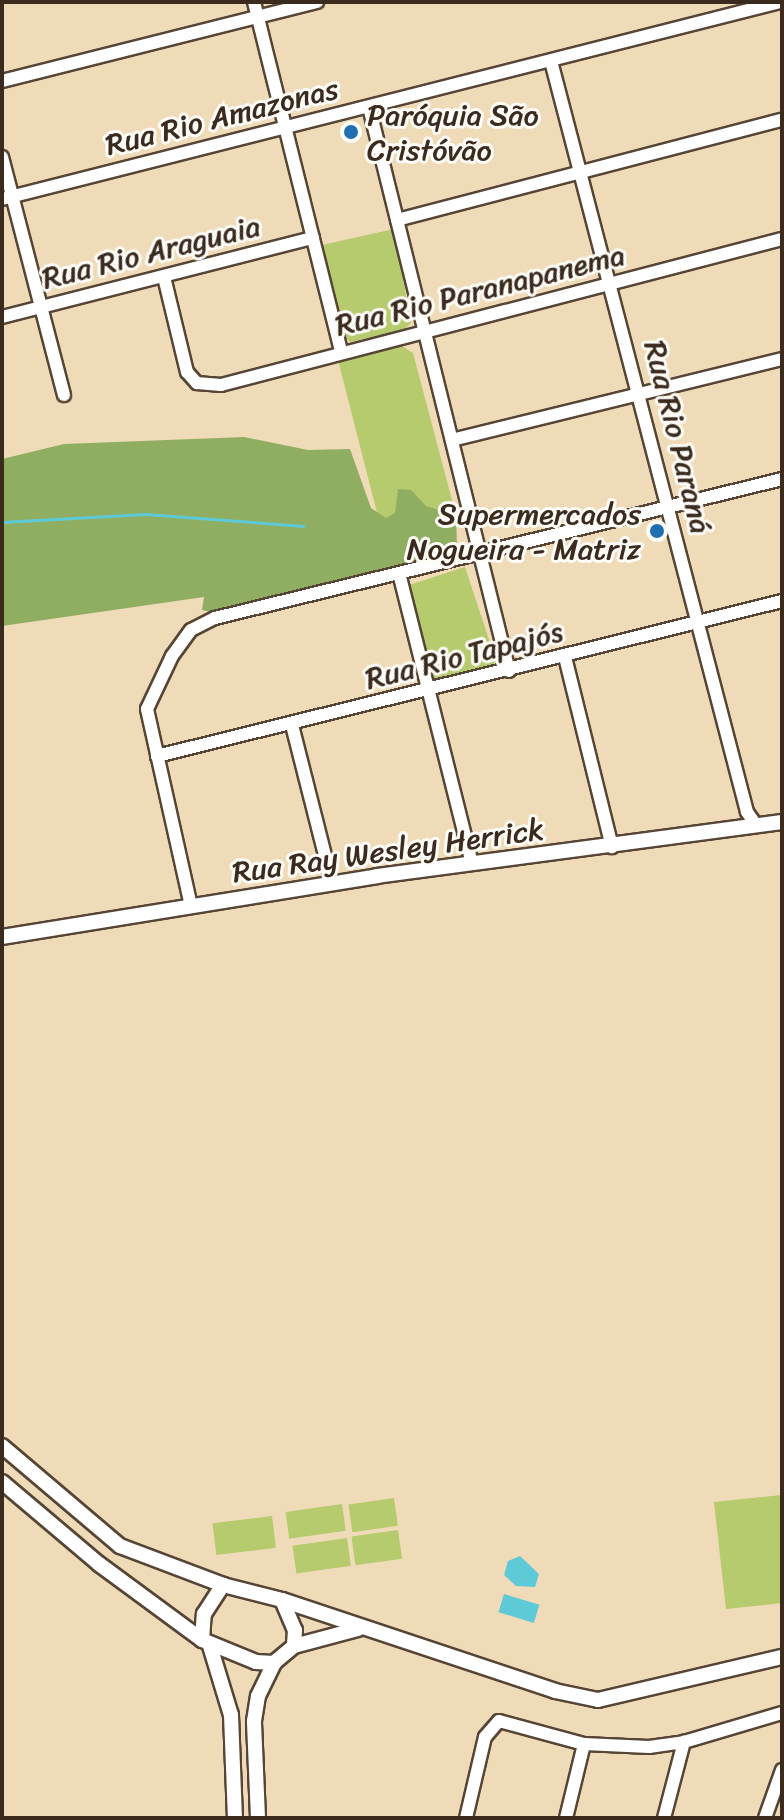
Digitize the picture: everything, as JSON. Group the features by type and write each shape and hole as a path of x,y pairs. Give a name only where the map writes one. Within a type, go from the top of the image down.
{"street":[{"path":"254,2 341,352"},
{"path":"2,81 317,2"},
{"name":"Rua Rio Amazonas","path":"7,198 780,2"},
{"name":"Rua Rio Paraná","path":"551,61 583,171 747,812 756,825"},
{"path":"369,107 509,671"},
{"path":"397,220 782,120"},
{"path":"2,157 7,198 42,307 64,395"},
{"name":"Rua Rio Araguaia","path":"2,317 313,238"},
{"name":"Rua Rio Paranapanema","path":"164,277 178,348 192,379 221,385 782,239"},
{"path":"452,440 782,359"},
{"path":"191,906 147,709 172,656 191,630 215,618 400,577 782,479"},
{"path":"400,577 426,692 472,863"},
{"name":"Rua Rio Tapajós","path":"157,756 426,692 782,601"},
{"path":"565,657 612,847"},
{"path":"292,725 332,883"},
{"name":"Rua Ray Wesley Herrick","path":"2,937 332,883 782,822"},
{"path":"2,1446 120,1546 223,1585 282,1600 555,1691 598,1700 782,1657"},
{"path":"2,1482 99,1564 206,1643 256,1662 274,1663"},
{"path":"223,1585 204,1614 206,1643 231,1715 235,1818"},
{"path":"282,1600 295,1630 294,1646"},
{"path":"258,1818 254,1721 258,1696 274,1663 294,1646 363,1629"},
{"path":"466,1818 485,1737 499,1721 584,1744 625,1748 684,1742 782,1713"},
{"path":"664,1818 684,1742"},
{"path":"566,1818 584,1744"},
{"path":"765,1818 782,1770"}],"green space":[{"path":"394,229 411,323 404,330 350,342 344,336 322,245"},
{"path":"399,344 413,353 456,515 383,536 338,360"},
{"path":"244,437 308,450 350,449 371,508 386,518 395,513 398,489 411,490 426,506 456,515 457,546 451,555 211,612 202,610 204,597 2,626 2,459 64,444"},
{"path":"465,567 496,661 491,667 432,681 409,585"},
{"path":"782,1495 782,1603 726,1609 714,1502"},
{"path":"394,1498 398,1526 352,1532 348,1504"},
{"path":"342,1504 346,1531 289,1539 286,1512"},
{"path":"272,1516 276,1548 216,1555 212,1523"},
{"path":"398,1530 402,1559 355,1565 351,1537"},
{"path":"347,1538 351,1566 296,1573 293,1546"}],"water":[{"path":"520,1556 539,1574 535,1587 516,1586 504,1575 508,1561"},
{"path":"504,1594 539,1605 534,1623 498,1612"}],"waterway":[{"path":"2,522 145,514 304,526"}],"place":[{"name":"Paróquia São Cristóvão","path":"351,132"},
{"name":"Supermercados Nogueira - Matriz","path":"657,531"}]}
